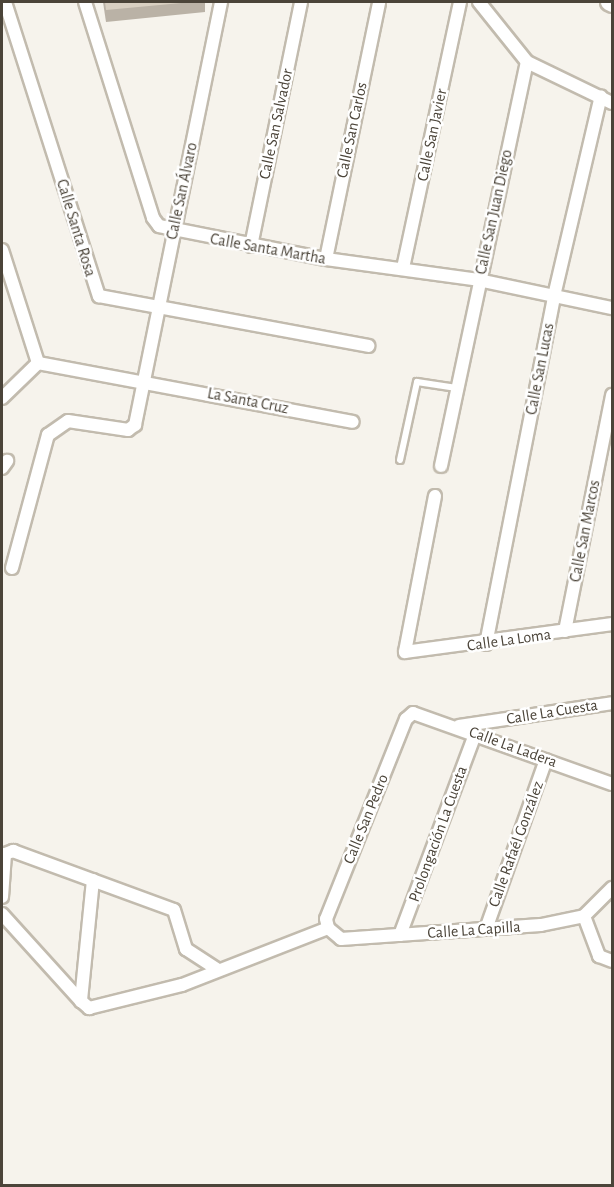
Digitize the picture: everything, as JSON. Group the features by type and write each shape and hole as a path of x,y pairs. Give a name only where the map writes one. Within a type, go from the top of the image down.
{"street":[{"name":"Calle Santa Rosa","path":"4,2 95,288 107,300 368,346"},
{"name":"Calle Santa Martha","path":"85,2 153,218 159,226 174,232 326,259 479,280 612,308"},
{"name":"Calle San Álvaro","path":"12,568 48,435 68,421 123,430 135,425 142,381 221,2"},
{"name":"Calle San Salvador","path":"250,246 302,2"},
{"name":"Calle San Carlos","path":"326,259 379,2"},
{"name":"Calle San Javier","path":"403,268 460,2"},
{"path":"479,2 527,62 612,103"},
{"path":"608,2 612,4"},
{"name":"Calle San Juan Diego","path":"441,466 527,62"},
{"name":"Calle San Lucas","path":"486,644 554,296 601,96"},
{"path":"2,250 38,363 2,398"},
{"name":"La Santa Cruz","path":"38,363 353,422"},
{"name":"Calle San Marcos","path":"565,632 612,395"},
{"name":"Calle La Loma","path":"435,496 405,652 486,644 612,624"},
{"name":"Calle La Cuesta","path":"457,727 612,703"},
{"name":"Calle La Ladera","path":"413,713 612,784"},
{"name":"Calle San Pedro","path":"328,928 326,919 406,719 413,713"},
{"name":"Prolongación La Cuesta","path":"400,935 475,734"},
{"name":"Calle Rafaél González","path":"486,929 546,760"},
{"path":"2,897 8,851 174,910 186,949 218,970"},
{"path":"81,1001 93,880"},
{"path":"609,896 584,916 599,956 612,962"},
{"path":"2,914 81,1001 96,1009 182,985 328,928"},
{"name":"Calle La Capilla","path":"328,928 341,939 541,925 584,916"}],"lane":[{"path":"400,460 417,382 458,388"}],"building":[{"path":"105,2 192,2 106,10"}]}
